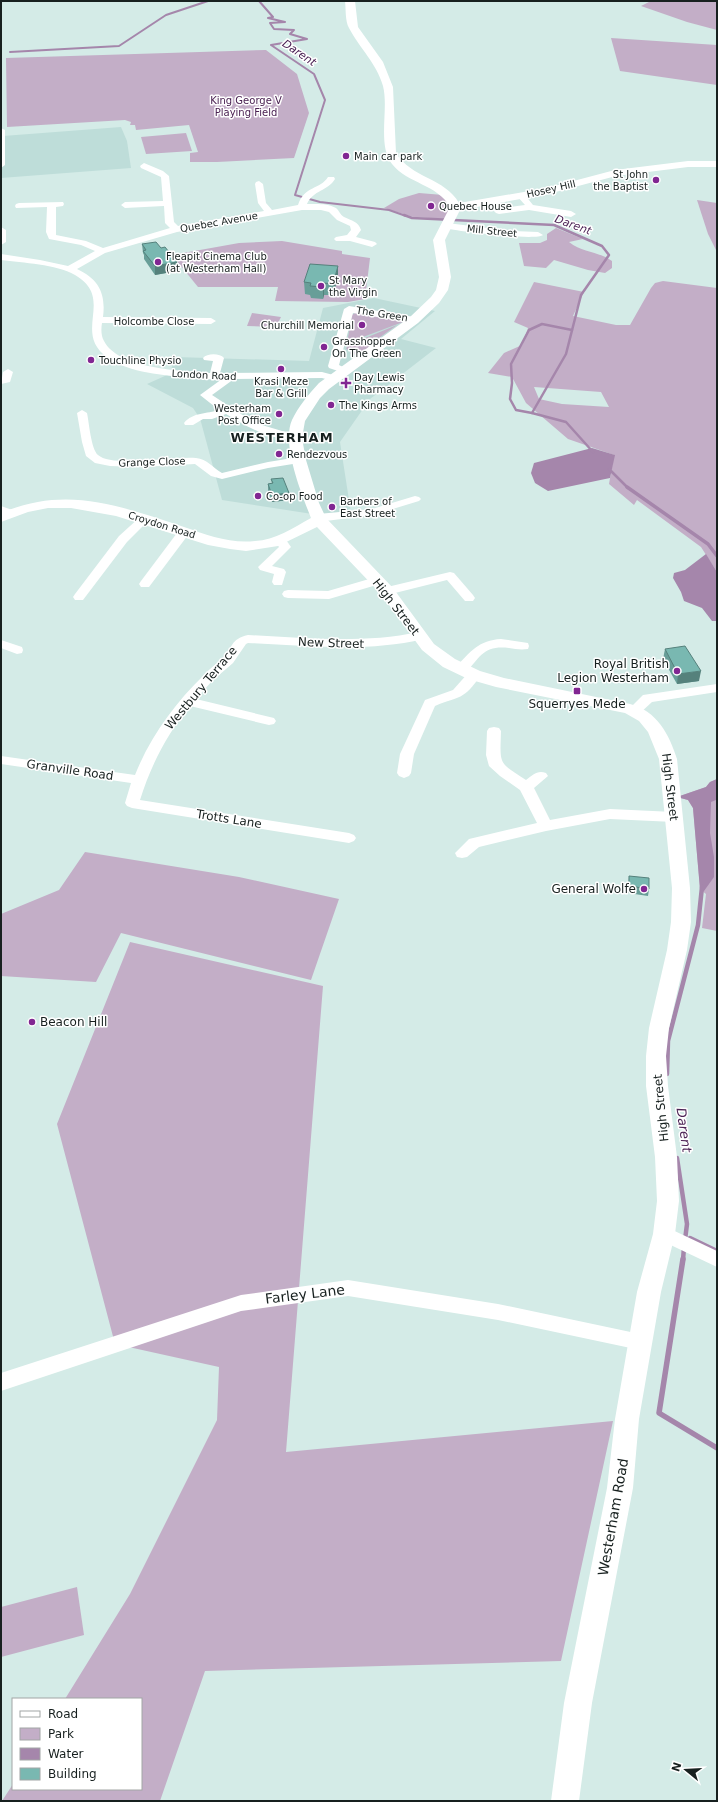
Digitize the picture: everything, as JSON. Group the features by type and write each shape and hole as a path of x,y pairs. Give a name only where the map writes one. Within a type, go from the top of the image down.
{"main road":[{"path":"319,519 299,460 296,436 298,421 315,395 333,378 414,320 435,300 442,290 444,273 439,243 441,235 456,207 451,197 406,171 394,160 392,153 388,87 378,62 353,27 350,1"},
{"name":"Hosey Hill","path":"456,207 548,192 616,173 688,164 717,164"},
{"name":"Croydon Road","path":"4,513 41,505 69,503 98,506 229,546 255,546 280,540 319,519"},
{"name":"High Street","path":"319,519 381,586 419,636 439,656 467,672 502,683 589,700 634,711 652,723 659,731 668,759 681,888 681,922 676,957 659,1028 656,1056 657,1086 666,1157 669,1237"},
{"name":"Westerham Road","path":"565,1801 578,1704 620,1488 627,1419 649,1292 669,1237"}],"street":[{"path":"1,130 1,165"},
{"path":"144,166 165,176 170,223 176,230"},
{"path":"302,207 303,201 313,189 328,184 331,179"},
{"path":"259,184 262,203 270,213"},
{"path":"125,193 126,209 168,203"},
{"path":"521,196 530,204 529,207"},
{"path":"489,202 499,211 529,207 571,214"},
{"path":"19,206 56,204 51,232 52,237 83,243 102,251"},
{"name":"Quebec Avenue","path":"68,270 102,251 176,230 302,207 321,207 333,210 338,217 356,226 356,230 350,238"},
{"name":"Mill Street","path":"447,226 513,234 538,235"},
{"path":"1,230 1,242"},
{"path":"339,239 350,238 372,244"},
{"name":"London Road","path":"1,256 68,270 78,274 96,288 100,301 96,320 98,343 115,358 137,366 168,373 214,377 322,375 333,378"},
{"name":"The Green","path":"344,370 333,366 349,309 414,320"},
{"name":"Holcombe Close","path":"96,320 212,321"},
{"path":"213,358 214,377"},
{"path":"1,381 6,380 8,372"},
{"path":"229,377 229,379 205,395 228,410 238,419 272,434 296,436"},
{"path":"189,423 201,416 212,416 228,410"},
{"name":"Grange Close","path":"82,413 91,455 99,462 122,464 196,461 204,463 215,475 222,476 268,465 299,460"},
{"path":"319,519 373,512 415,499"},
{"path":"70,588 82,594 123,539 144,519"},
{"path":"145,584 184,532"},
{"path":"278,582 280,572 264,567 285,547 280,540"},
{"path":"288,594 329,595 450,576 469,598"},
{"name":"New Street","path":"243,639 379,644 419,636"},
{"name":"Westbury Terrace","path":"139,780 152,750 173,719 206,680 228,660 240,641 243,639"},
{"path":"404,773 408,754 430,703 463,690 467,672 480,648 485,645 502,643 523,646"},
{"path":"1,644 17,650"},
{"path":"634,711 648,698 717,688"},
{"path":"187,702 269,721"},
{"path":"494,731 493,755 496,766 526,787 546,826"},
{"name":"Granville Road","path":"1,760 139,780"},
{"path":"526,787 541,776"},
{"name":"Trotts Lane","path":"139,780 132,803 349,838"},
{"path":"462,853 474,843 546,826 610,814 674,817"},
{"path":"669,1237 717,1259"},
{"name":"Farley Lane","path":"1,1382 241,1303 275,1297 348,1288 498,1312 640,1342"}],"shaded area":[{"path":"1,118 3,136 121,127 127,141 131,168 1,178"},
{"path":"374,298 435,311 401,339 436,348 370,399 340,442 351,513 325,516 222,500 201,422 197,414 193,408 147,384 167,375 171,370 175,357 309,361 323,308"}],"green space":[{"path":"651,1 717,1 717,30 687,22 641,6"},
{"path":"611,38 717,45 717,85 620,71"},
{"name":"King George V Playing Field","path":"266,50 297,74 309,113 294,158 190,162 190,153 198,152 189,125 136,130 135,125 130,125 131,122 125,120 7,127 6,58"},
{"path":"186,133 192,151 146,154 141,137"},
{"path":"419,193 443,195 450,204 449,211 445,219 413,217 384,208 399,199"},
{"path":"697,200 717,203 717,252 708,234"},
{"path":"556,228 583,239 569,242 574,246 601,255 612,261 612,268 605,273 588,270 554,260 546,268 524,266 519,243 540,243 547,240 547,234"},
{"path":"282,241 342,251 342,254 370,258 365,299 348,302 275,301 278,287 198,287 172,255 239,243"},
{"path":"663,281 717,288 717,572 701,547 637,500 634,505 609,484 614,455 568,439 526,403 512,377 488,373 504,353 522,345 528,328 514,322 534,282 584,292 573,316 616,325 630,325 655,283","holes":["534,387 601,392 609,407 562,404 539,399"]},
{"path":"252,313 281,317 276,327 247,326"},
{"path":"355,313 403,322 347,343 352,315"},
{"path":"397,325 379,338 375,337 373,339 377,340 359,355 350,354 351,351 346,349 348,345"},
{"path":"717,779 717,931 702,928 706,894 700,889 693,808 688,800 677,797 706,787 710,782"},
{"path":"85,852 239,877 339,899 311,980 121,933 96,982 1,976 1,914 59,890"},
{"path":"130,942 323,986 286,1452 613,1421 561,1661 205,1671 160,1801 2,1801 12,1786 12,1790 142,1790 142,1698 66,1698 130,1594 217,1420 219,1367 115,1344 57,1124"},
{"path":"77,1587 84,1635 1,1657 1,1607"}],"water":[{"path":"592,448 615,455 610,478 548,491 535,483 531,473 534,463"},
{"path":"706,554 717,572 717,621 712,621 702,608 684,601 673,578 674,573 685,570"},
{"path":"717,779 717,801 711,802 710,833 714,857 714,877 704,891 700,889 693,808 688,800 677,797 706,787 710,782"}],"building":[{"path":"156,242 161,248 165,247 177,262 155,266 143,251 146,250 142,244"},
{"path":"310,264 338,266 333,284 324,283 323,287 310,286 311,283 304,282"},
{"path":"283,478 289,493 272,495 268,484 273,483 271,479"},
{"path":"685,646 701,671 678,674 665,649"},
{"path":"629,876 649,878 649,889 629,886"}],"waterway":[{"path":"10,52 119,46 166,15 208,1"},
{"name":"Darent","path":"259,1 273,17 268,18 285,22 270,23 274,29 294,30 290,34 307,39 271,45 314,74 325,100 295,195 320,202 389,210 406,216"},
{"name":"Darent","path":"404,215 412,218 554,225 602,246 609,255 581,295 566,354 532,413"},
{"path":"532,413 516,410 510,399 512,383 511,364 529,330 542,324 572,330"},
{"name":"Darent","path":"532,413 566,422 593,452"},
{"name":"Darent","path":"609,469 627,487"},
{"name":"Darent","path":"627,487 708,544 717,556"},
{"name":"Darent","path":"667,1074 668,1041 698,925 702,887"},
{"name":"Darent","path":"677,1158 687,1224 685,1240"},
{"path":"690,1238 717,1251"},
{"name":"Darent","path":"683,1260 684,1247"},
{"name":"Darent","path":"683,1259 659,1413 717,1448"}],"place":[{"name":"Main car park","path":"346,156"},
{"name":"St John the Baptist","path":"656,180"},
{"name":"Quebec House","path":"431,206"},
{"name":"Fleapit Cinema Club (at Westerham Hall)","path":"158,262"},
{"name":"St Mary the Virgin","path":"321,286"},
{"name":"Churchill Memorial","path":"362,325"},
{"name":"Grasshopper On The Green","path":"324,347"},
{"name":"Touchline Physio","path":"91,360"},
{"name":"Krasi Meze Bar & Grill","path":"281,369"},
{"name":"Day Lewis Pharmacy","path":"346,383"},
{"name":"The Kings Arms","path":"331,405"},
{"name":"Westerham Post Office","path":"279,414"},
{"name":"Rendezvous","path":"279,454"},
{"name":"Co-op Food","path":"258,496"},
{"name":"Barbers of East Street","path":"332,507"},
{"name":"Royal British Legion Westerham","path":"677,671"},
{"name":"Squerryes Mede","path":"577,691"},
{"name":"General Wolfe","path":"644,889"},
{"name":"Beacon Hill","path":"32,1022"}],"district":[{"name":"WESTERHAM","path":"282,437"}]}
